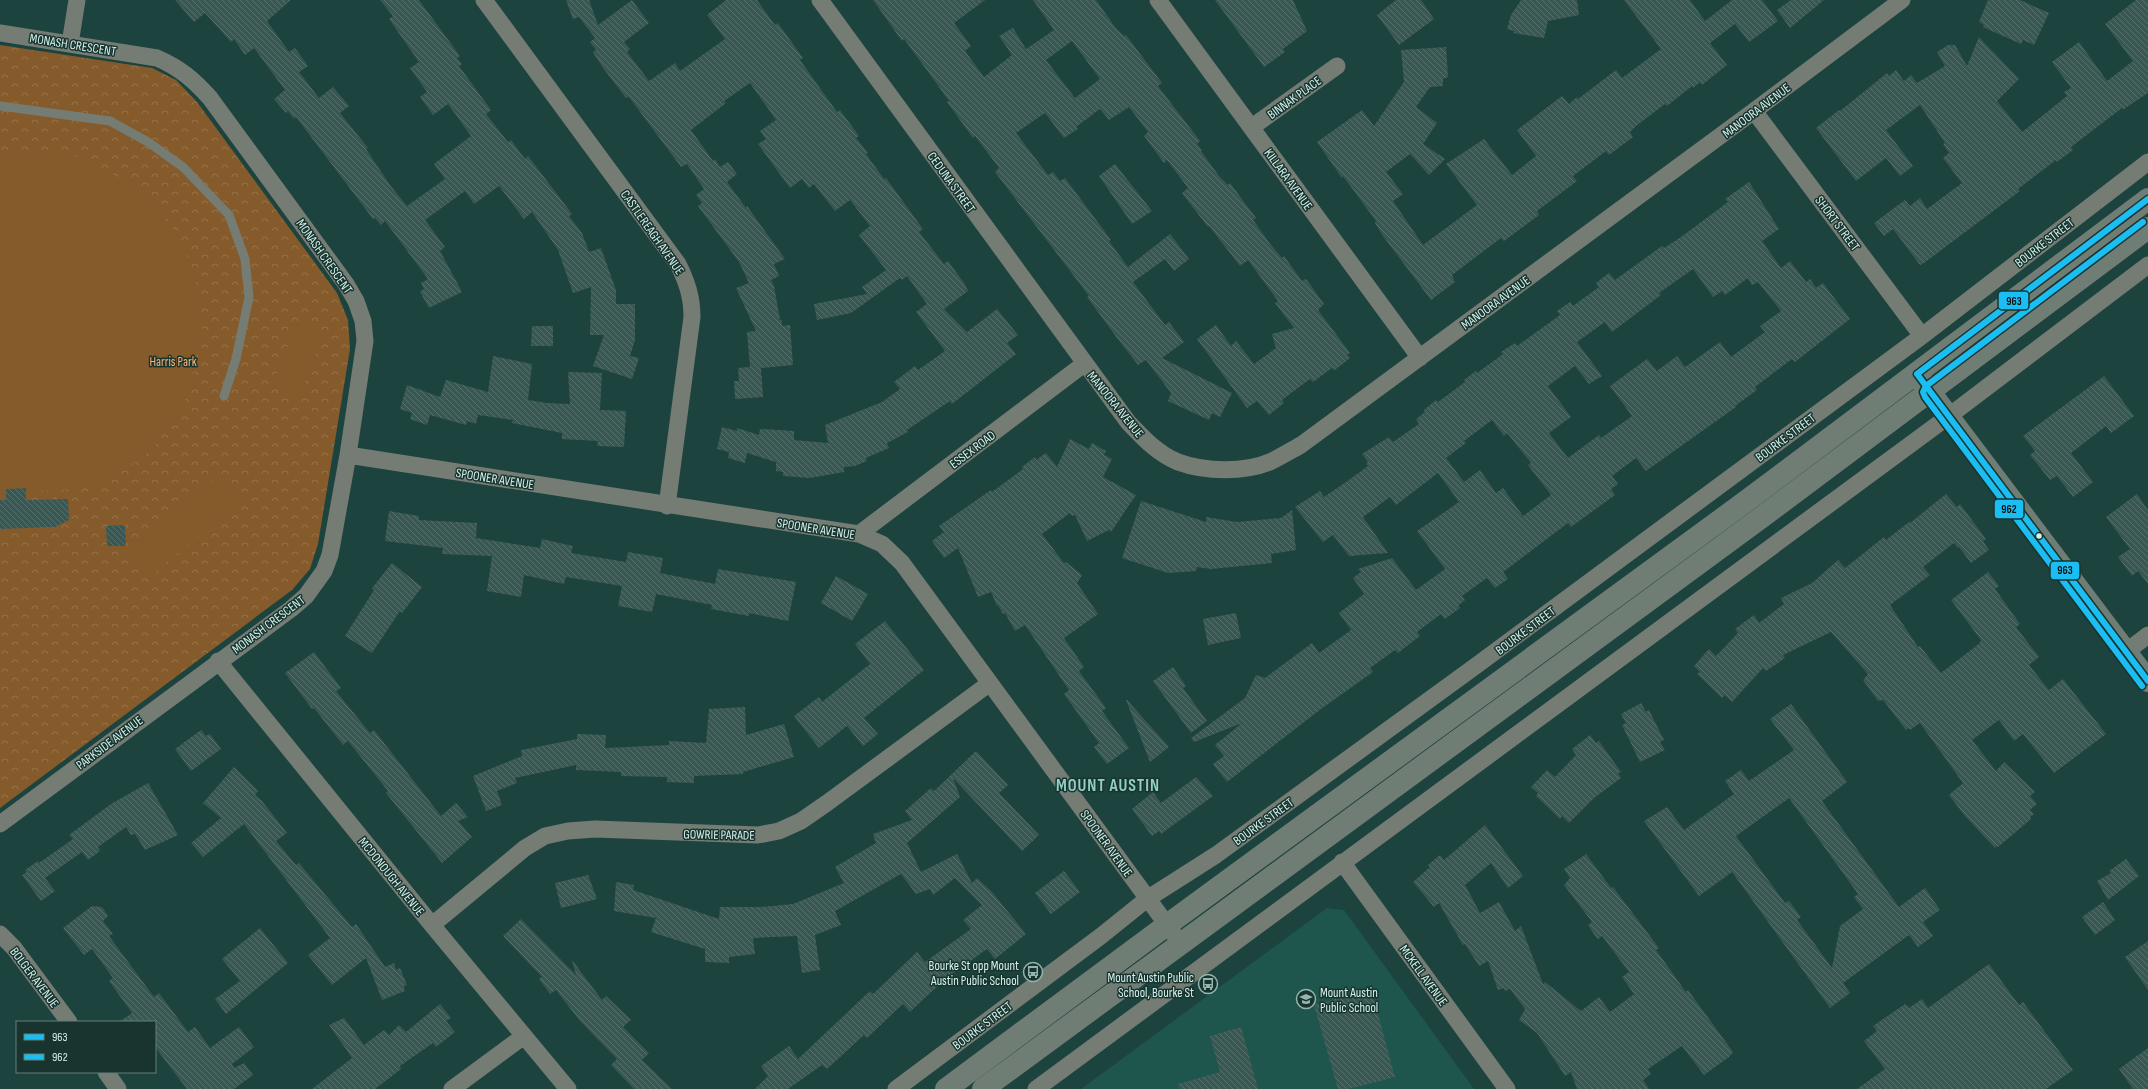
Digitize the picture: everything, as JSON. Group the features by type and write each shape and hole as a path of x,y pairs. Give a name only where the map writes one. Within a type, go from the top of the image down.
{"main road":[{"name":"BOURKE STREET","path":"946,1089 1167,924 1745,502 2148,199"},
{"path":"983,1089 1930,392 2148,228"},
{"path":"1917,374 2148,681"}],"street":[{"path":"70,44 77,0"},
{"name":"CASTLEREAGH AVENUE","path":"484,0 678,264 687,282 692,299 692,317 667,506"},
{"name":"CEDUNA STREET","path":"820,0 1084,364"},
{"name":"KILLARA AVENUE","path":"1158,0 1420,358"},
{"name":"MANOORA AVENUE","path":"1084,364 1128,422 1150,445 1178,462 1209,469 1240,469 1271,462 1301,444 1420,358 1902,0"},
{"name":"MONASH CRESCENT","path":"0,33 157,58 176,66 194,80 210,98 346,284 356,301 362,321 365,341 348,455 330,555 324,571 315,586 291,609 218,661"},
{"name":"BINNAK PLACE","path":"1252,127 1337,66"},
{"name":"SHORT STREET","path":"1754,111 1922,336"},
{"name":"BOURKE STREET","path":"896,1089 1095,941 1147,899 1216,855 1922,336 2148,162"},
{"path":"1036,1089 1949,416 2148,266"},
{"name":"ESSEX ROAD","path":"859,534 1084,364"},
{"name":"SPOONER AVENUE","path":"348,455 667,506 859,534 882,544 902,563 1181,944"},
{"path":"2126,652 2148,635"},
{"name":"PARKSIDE AVENUE","path":"0,824 218,661"},
{"name":"MCDONOUGH AVENUE","path":"218,661 432,925 568,1089"},
{"name":"GOWRIE PARADE","path":"432,925 525,848 545,836 568,831 595,829 732,835 758,835 779,831 801,821 827,803 990,683"},
{"name":"MCKELL AVENUE","path":"1342,862 1507,1089"},
{"name":"BOLGER AVENUE","path":"0,934 14,948 68,1021"},
{"path":"452,1089 524,1036"},
{"path":"107,1073 118,1089"}],"lane":[{"path":"0,106 110,121 148,142 183,167 229,215 245,259 249,297 236,359 224,396"}],"shaded area":[{"name":"Mount Austin Public School","path":"1327,908 1344,910 1474,1089 1081,1089"}],"green space":[{"name":"Harris Park","path":"0,45 152,68 176,80 197,102 337,293 348,320 350,349 318,544 310,569 292,590 0,808"},
{"path":"0,150 45,150 78,157 128,182 150,199 177,234 195,274 203,331 187,397 153,449 99,487 0,494"},
{"path":"298,321 325,332 299,396 272,384"},
{"path":"220,475 241,500 150,576 129,551"}],"building":[{"path":"175,0 291,0 267,21 289,52 295,48 308,66 299,72 319,98 333,87 349,106 340,113 368,148 366,149 390,185 407,206 445,179 434,164 471,136 448,104 433,115 420,97 427,92 410,68 419,62 389,19 393,16 380,0 419,0 460,56 457,58 462,64 459,66 491,110 486,114 508,142 511,140 525,159 528,156 572,214 569,216 582,233 589,252 601,248 616,290 616,304 635,304 635,340 630,356 639,358 632,379 593,366 604,335 590,335 591,287 573,293 558,250 532,212 524,219 499,186 474,204 465,191 425,220 445,247 440,251 462,292 429,308 420,292 424,289 421,283 428,279 385,221 381,225 375,218 373,219 296,117 294,119 288,111 286,113 274,99 285,90 254,48 245,55 234,39 231,42 205,13 194,22"},
{"path":"566,0 589,0 598,25 632,0 649,23 624,42 630,49 627,52 649,81 675,63 680,71 725,39 707,15 726,0 757,0 775,25 778,23 803,58 800,60 837,112 840,110 859,136 856,138 868,153 866,154 884,179 886,178 923,229 919,232 944,264 948,261 964,283 968,291 944,309 967,332 997,309 1018,335 1007,343 1016,354 952,404 950,401 907,430 908,432 887,443 889,448 866,458 867,461 855,466 844,467 844,472 810,478 783,476 783,472 776,471 776,462 747,453 745,463 728,458 729,452 717,449 722,427 737,431 737,428 759,435 760,429 794,431 794,440 828,443 825,425 882,402 900,389 894,382 915,366 918,370 945,351 916,312 927,304 907,276 902,280 900,278 851,313 817,320 814,304 867,294 862,287 886,270 859,235 870,226 850,200 835,211 814,184 809,188 802,179 790,188 758,144 766,139 760,131 776,120 750,83 724,101 726,103 691,130 713,161 715,159 720,167 728,162 737,174 727,182 746,208 747,206 785,259 774,264 779,276 771,280 774,286 782,326 790,325 793,365 761,368 763,397 735,399 734,381 739,381 738,368 750,367 747,332 756,331 736,288 749,283 739,262 698,206 702,203 696,195 704,189 687,164 681,167 629,97 626,98 603,68 593,52 596,50 590,42 595,38 579,17 573,19"},
{"path":"873,0 985,0 954,23 971,46 965,51 984,77 1012,55 999,36 1013,28 1026,49 1054,30 1033,0 1096,0 1115,27 1124,36 1126,35 1162,83 1158,86 1200,141 1197,144 1219,176 1228,185 1230,183 1256,218 1253,220 1271,245 1282,258 1284,256 1302,281 1306,279 1324,304 1318,310 1350,353 1347,355 1350,358 1335,370 1332,368 1313,382 1310,379 1282,400 1284,403 1269,415 1257,401 1247,408 1197,339 1216,325 1231,346 1236,341 1254,364 1276,348 1272,334 1294,328 1275,303 1278,301 1248,260 1240,266 1209,226 1208,227 1182,193 1188,188 1167,160 1164,163 1144,136 1148,132 1129,107 1109,120 1100,109 1076,127 1078,129 1064,138 1045,113 1016,133 1048,175 1053,172 1060,181 1065,178 1111,240 1109,241 1128,267 1170,234 1189,259 1174,271 1165,259 1133,282 1165,325 1169,322 1184,342 1162,358 1232,393 1220,417 1212,413 1209,420 1168,401 1171,393 1146,360 1138,365 1117,338 1087,297 1089,296 995,172 999,168 975,136 973,138 947,102 949,101 904,39 902,41","holes":["1072,41 1100,79 1075,98 1046,60"]},
{"path":"1215,0 1293,0 1307,31 1283,49 1285,52 1264,67"},
{"path":"1396,0 1421,0 1434,19 1399,45 1377,15"},
{"path":"1521,0 1577,0 1579,15 1548,21 1544,38 1514,33 1514,31 1507,29 1511,15"},
{"path":"1624,0 1690,0 1705,21 1732,0 1762,0 1778,21 1749,42 1735,24 1710,43 1727,65 1702,85 1700,82 1693,88 1692,86 1667,106 1665,104 1630,132 1633,137 1609,155 1606,151 1573,176 1577,181 1537,211 1539,215 1504,241 1501,238 1452,275 1455,282 1431,300 1383,236 1375,223 1376,221 1343,176 1342,178 1317,142 1362,110 1374,126 1404,82 1401,50 1446,47 1448,77 1443,79 1443,86 1430,87 1416,107 1437,123 1423,144 1445,159 1429,175 1410,154 1386,172 1403,194 1393,201 1423,245 1477,205 1446,164 1484,139 1512,175 1536,156 1517,130 1562,96 1569,104 1577,97 1578,99 1616,70 1622,78 1661,49"},
{"path":"1791,0 1824,0 1790,28 1777,10"},
{"path":"1988,0 2020,0 2049,13 2034,45 2023,40 2021,44 1983,27 1984,25 1979,22"},
{"path":"2136,0 2148,0 2148,93 2124,109 2122,108 2071,147 2073,150 2057,162 2056,160 2018,189 2020,191 1924,263 1920,265 1893,229 1884,236 1874,223 1905,200 1910,206 1920,198 1927,209 1962,183 1943,158 1949,153 1943,144 1945,143 1920,105 1886,130 1913,166 1900,176 1886,158 1856,181 1816,128 1839,110 1840,111 1887,73 1889,76 1896,70 1904,81 1911,75 1917,83 1945,66 1937,52 1948,45 1955,45 1967,66 1979,37 2019,79 1997,101 2022,132 2067,96 2064,92 2071,88 2052,62 2079,42 2107,81 2133,61 2105,24"},
{"path":"1115,164 1152,211 1132,224 1099,176"},
{"path":"1749,182 1779,229 1762,241 1781,268 1790,261 1806,282 1810,279 1816,288 1823,283 1850,319 1795,362 1792,359 1755,387 1757,390 1735,406 1736,407 1646,471 1636,458 1612,476 1618,484 1611,489 1615,495 1571,527 1568,523 1503,572 1508,579 1495,588 1487,578 1462,596 1465,600 1458,606 1460,608 1445,619 1441,614 1417,632 1420,636 1398,653 1395,650 1370,668 1373,672 1321,709 1227,782 1213,764 1224,756 1215,745 1242,723 1194,742 1191,738 1245,698 1256,675 1265,678 1312,643 1319,653 1351,630 1339,613 1364,594 1353,578 1361,572 1358,569 1392,558 1416,590 1445,569 1417,531 1459,502 1438,473 1396,505 1390,497 1363,517 1388,553 1349,556 1333,535 1323,542 1295,507 1320,491 1324,497 1346,482 1368,466 1366,464 1368,462 1362,454 1389,437 1393,442 1419,424 1416,419 1425,412 1424,410 1436,400 1438,402 1465,382 1464,380 1476,371 1477,373 1503,354 1501,352 1515,343 1517,346 1560,315 1557,311 1570,302 1573,306 1599,287 1596,283 1609,273 1615,280 1662,246 1664,248 1681,237 1728,202 1725,199","holes":["1693,269 1713,297 1722,291 1725,295 1748,278 1752,285 1758,282 1781,311 1760,326 1765,332 1731,357 1720,342 1685,367 1677,356 1657,371 1647,359 1610,386 1632,416 1601,438 1599,435 1568,458 1549,433 1571,417 1548,386 1575,366 1589,384 1602,376 1577,342 1605,322 1612,332 1661,295 1659,293","1492,420 1504,436 1507,433 1531,463 1528,465 1551,495 1523,516 1503,488 1496,493 1480,470 1464,482 1446,458 1466,443 1464,441"]},
{"path":"532,326 553,326 553,346 531,346"},
{"path":"493,356 532,364 528,400 547,403 570,404 568,372 602,373 600,410 626,411 624,447 597,446 598,441 562,439 562,433 512,423 513,420 478,415 476,424 467,421 466,425 430,415 427,425 410,419 412,413 400,409 407,385 440,397 446,380 488,392"},
{"path":"2104,376 2134,416 2111,433 2106,426 2071,453 2093,482 2073,497 2057,476 2050,480 2030,455 2035,451 2023,436"},
{"path":"1070,439 1089,449 1092,443 1106,451 1104,455 1112,459 1103,477 1136,495 1111,532 1109,530 1087,541 1075,515 1072,516 1070,513 1042,534 1064,563 1066,562 1082,575 1077,583 1098,614 1064,638 1084,667 1079,671 1106,708 1102,711 1129,748 1107,764 1094,747 1099,743 1064,694 1069,690 1025,625 1015,631 1005,613 1003,614 998,605 997,606 991,592 978,597 958,548 944,558 932,541 944,532 939,526 991,490 992,492 1023,469 1022,467 1035,457 1036,460 1046,453 1057,467"},
{"path":"26,488 26,500 68,499 69,520 55,527 0,529 0,500 6,500 6,489"},
{"path":"1946,494 1957,507 1960,504 1986,539 1983,541 1989,550 1971,563 1959,547 1958,548 1954,543 1923,567 1930,575 1890,605 1918,647 1920,646 1941,673 1980,643 1981,640 1951,600 1988,572 1999,586 1995,589 2020,624 2016,627 2039,657 2029,665 2049,690 2063,679 2106,734 2054,773 2023,734 2014,741 1999,720 1972,740 1996,771 2004,762 2035,792 2030,796 2037,804 2030,810 2034,814 2030,817 2031,819 1995,848 1965,816 1949,795 1963,783 1920,723 1910,730 1909,728 1906,730 1883,700 1878,701 1863,680 1868,674 1831,632 1783,655 1785,658 1766,671 1763,668 1732,702 1725,695 1722,698 1697,674 1700,672 1694,666 1709,649 1716,656 1738,633 1735,629 1754,615 1759,623 1784,604 1781,598 1812,583 1838,560 1845,568 1884,537 1886,540 1909,522 1910,523"},
{"path":"2137,494 2148,510 2148,584 2138,571 2132,576 2118,557 2130,549 2106,517"},
{"path":"1141,501 1206,522 1206,517 1237,522 1281,518 1292,510 1296,550 1271,554 1272,563 1211,569 1197,567 1196,571 1168,573 1122,558"},
{"path":"389,511 419,516 419,520 477,523 476,538 540,548 542,539 573,546 571,553 626,562 628,552 663,558 660,573 715,584 718,569 796,582 788,621 749,613 749,616 711,609 712,605 656,594 652,612 618,606 622,586 566,577 564,584 524,575 521,597 487,591 492,556 442,554 443,548 385,541"},
{"path":"125,525 126,546 107,546 106,526"},
{"path":"392,563 422,587 402,613 400,611 372,653 345,636 374,590 372,588"},
{"path":"836,576 868,594 852,621 821,603"},
{"path":"1236,613 1241,638 1208,645 1203,619"},
{"path":"885,621 924,670 864,718 878,734 863,746 847,726 819,748 794,716 819,697 822,702 870,664 855,644"},
{"path":"314,652 341,688 336,691 370,733 374,730 441,816 456,803 468,817 458,821 472,837 442,863 386,793 388,791 348,741 343,745 314,708 312,709 285,673"},
{"path":"1173,667 1186,686 1183,688 1207,721 1191,733 1153,681"},
{"path":"1126,700 1169,747 1150,762"},
{"path":"1641,703 1646,712 1649,710 1664,740 1660,742 1665,750 1640,762 1622,725 1626,723 1621,714"},
{"path":"1791,704 1847,782 1822,801 1899,907 1925,888 1940,910 1923,922 1933,936 1918,947 1909,935 1843,983 1850,993 1830,1008 1732,872 1699,896 1644,821 1667,807 1684,830 1734,794 1725,781 1741,770 1749,781 1794,750 1770,719","holes":["1789,798 1858,894 1854,897 1863,909 1840,926 1832,968 1797,920 1801,917 1789,901 1785,903 1736,836"]},
{"path":"745,707 746,735 784,724 794,757 743,772 743,774 694,776 694,783 667,782 667,777 621,776 621,772 576,770 576,765 515,778 517,783 497,791 502,805 486,811 473,776 522,756 521,750 577,739 577,734 606,735 605,748 669,745 669,741 706,743 709,709"},
{"path":"201,730 206,736 210,734 221,749 191,771 175,749"},
{"path":"1590,735 1596,743 1599,741 1621,772 1618,773 1621,778 1594,798 1569,823 1562,816 1560,819 1536,796 1538,793 1531,787 1547,770 1555,777 1576,755 1572,749"},
{"path":"976,751 1008,785 999,793 1039,835 1022,851 953,778 960,797 907,843 921,872 957,854 972,883 977,878 992,892 1026,934 995,959 987,949 945,979 910,1012 903,1004 867,1038 864,1035 827,1069 822,1065 788,1089 755,1089 768,1076 761,1066 789,1046 798,1059 870,991 873,994 917,952 925,962 971,929 963,920 982,905 955,878 933,895 930,889 916,894 901,874 835,911 841,925 815,935 820,970 802,973 797,936 753,938 755,954 729,957 729,963 705,962 705,949 651,932 656,918 614,911 616,882 634,885 633,890 719,919 720,907 762,907 793,904 844,883 835,867 876,843 873,834 912,820 905,811 931,788 934,791"},
{"path":"234,767 258,791 255,795 262,801 287,833 276,841 296,865 299,863 352,927 356,924 385,967 394,963 396,970 400,968 407,985 404,986 405,991 382,1000 366,958 332,985 308,955 330,938 244,824 203,857 191,843 221,818 203,803"},
{"path":"1196,777 1213,796 1161,834 1159,831 1152,836 1132,809 1153,792 1161,803"},
{"path":"148,783 178,835 145,850 135,834 131,835 126,827 98,847 100,851 88,860 82,852 45,878 55,891 41,901 22,875 27,872 25,870 38,861 39,863 73,839 69,835 111,804"},
{"path":"1485,825 1523,876 1508,888 1491,863 1465,885 1480,913 1499,902 1515,931 1521,926 1543,984 1545,982 1581,1011 1599,997 1610,1012 1634,994 1622,977 1629,972 1602,936 1598,939 1593,933 1588,925 1592,922 1564,885 1570,878 1564,869 1586,854 1659,948 1656,950 1686,992 1688,990 1733,1052 1729,1057 1704,1075 1682,1046 1648,1069 1651,1074 1643,1080 1649,1089 1577,1089 1571,1072 1565,1076 1537,1033 1519,1020 1525,1009 1510,989 1505,991 1504,988 1498,990 1488,961 1479,966 1465,944 1463,945 1439,903 1434,907 1413,882 1430,867 1428,865 1440,855 1444,860"},
{"path":"2126,859 2139,876 2108,900 2097,881 2111,873 2109,871"},
{"path":"1064,871 1080,892 1051,914 1035,893"},
{"path":"588,875 597,899 561,908 555,883"},
{"path":"2103,902 2115,920 2095,935 2082,917"},
{"path":"92,906 102,907 108,916 103,921 113,934 109,936 154,997 159,993 188,1032 195,1027 210,1048 239,1027 254,1047 232,1064 234,1068 244,1063 253,1075 234,1089 187,1089 156,1048 156,1021 120,1021 132,1013 109,981 113,978 92,949 84,955 63,928"},
{"path":"521,919 576,975 572,960 602,1000 606,996 631,1020 623,1027 649,1053 642,1060 672,1089 634,1089 611,1065 617,1059 580,1021 556,990 550,994 539,979 542,977 503,936"},
{"path":"260,928 288,963 226,1014 215,999 240,981 222,959"},
{"path":"2148,941 2148,990 2125,957"},
{"path":"1989,964 2019,1005 2023,1002 2073,1070 2046,1089 1857,1089 1885,1069 1864,1041 1877,1031 1873,1026 1905,1004 1909,1008 1922,999 1928,1008"},
{"path":"1371,989 1395,1077 1349,1089 1338,1089 1314,1005"},
{"path":"440,1004 451,1018 446,1021 455,1032 436,1047 433,1043 400,1066 401,1069 375,1089 312,1089 352,1058 329,1025 344,1018 364,1045 384,1030 389,1035 399,1025 406,1032"},
{"path":"1241,1027 1258,1089 1179,1089 1178,1084 1220,1072 1210,1036"},
{"path":"2148,1048 2148,1089 2133,1089 2119,1069"}],"transit line":[{"name":"963","path":"2148,199 1917,374 2148,681"},
{"name":"962","path":"2142,686 1925,397 1923,392 1926,386 2143,222"}],"place":[{"name":"Bourke St opp Mount Austin Public School","path":"1033,972"},
{"name":"Mount Austin Public School, Bourke St","path":"1208,984"},
{"name":"Mount Austin Public School","path":"1306,999"}],"district":[{"name":"MOUNT AUSTIN","path":"1108,785"}]}
